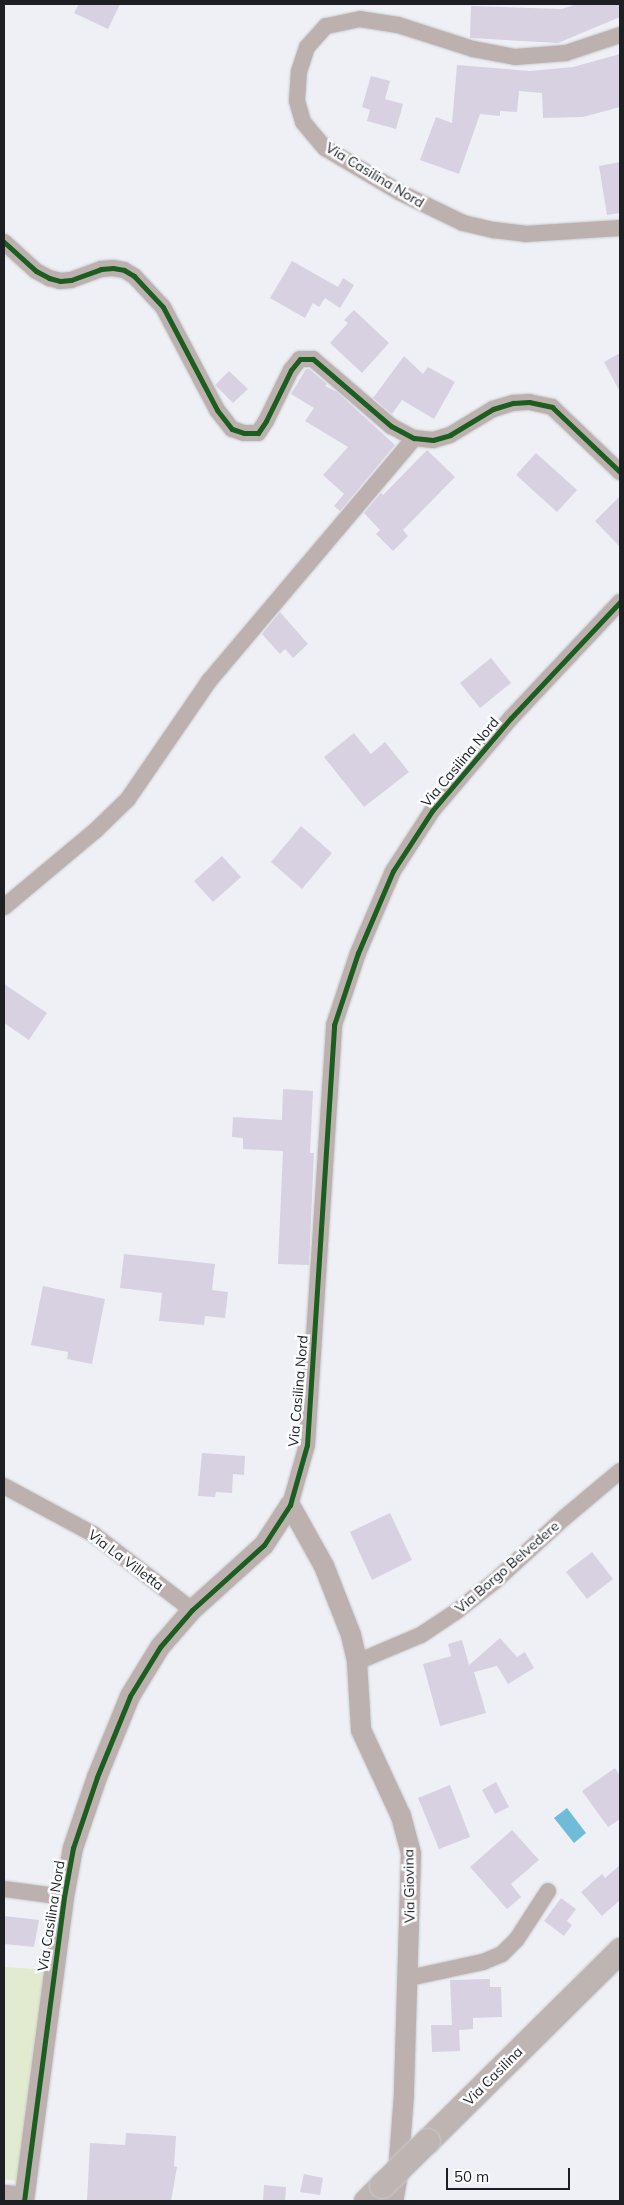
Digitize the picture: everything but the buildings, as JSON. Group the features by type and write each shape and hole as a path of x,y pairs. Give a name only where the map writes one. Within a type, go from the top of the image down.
{"main road":[{"name":"Via Casilina","path":"380,2196 427,2141 620,1950"}],"street":[{"name":"Via Casilina Nord","path":"620,35 566,53 515,57 473,49 398,25 360,19 326,26 307,47 299,71 297,101 303,122 325,148 401,193 463,223 494,230 526,234 620,228"},
{"path":"4,242 36,270 49,278 60,281 71,280 113,268 124,270 134,276 163,307 217,410 232,429 244,433 258,433 266,421 291,370 300,359 313,359 391,426 414,438 433,440 450,435 493,409 529,402 552,407 620,472"},
{"path":"4,907 95,831 128,799 209,681 414,438"},
{"name":"Via Casilina Nord","path":"24,2198 64,1897 73,1848 97,1776 130,1696 160,1647 192,1610 264,1545 290,1505 307,1445 334,1024 358,954 393,871 432,811 511,718 620,602"},
{"name":"Via Borgo Belvedere","path":"357,1662 421,1635 457,1611 495,1581 564,1518 620,1471"},
{"name":"Via La Villetta","path":"4,1486 93,1534 192,1610"},
{"name":"Via Giovina","path":"290,1505 327,1573 351,1635 357,1662 361,1730 401,1816 410,1848 412,1867 409,1978 398,2174 380,2196"},
{"path":"4,1889 64,1897"},
{"path":"409,1978 483,1962 502,1954 517,1939 548,1891"},
{"path":"4,2193 24,2198"}],"green space":[{"path":"4,1967 54,1970 26,2182 4,2179"}],"water":[{"path":"567,1808 586,1833 574,1843 554,1818"}],"cycle path":[{"path":"4,242 36,271 60,281 71,280 101,269 113,268 124,270 134,276 163,307 217,410 232,429 244,433 258,433 266,421 291,370 300,359 313,359 391,426 414,438 433,440 450,435 493,409 513,403 529,402 552,407 620,472"},
{"path":"24,2201 64,1897 73,1848 97,1777 130,1696 160,1647 192,1610 264,1545 290,1505 307,1445 334,1025 358,953 393,871 432,811 511,718 620,602"}]}
